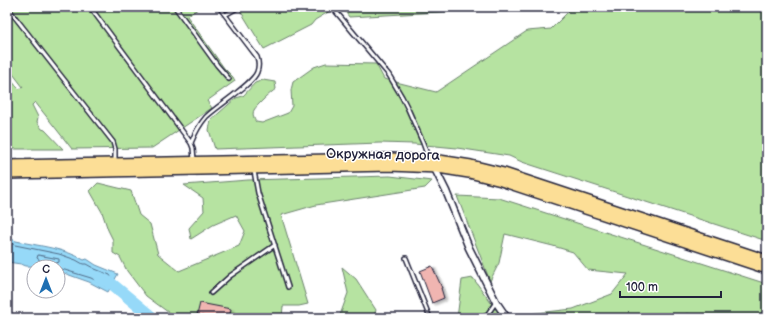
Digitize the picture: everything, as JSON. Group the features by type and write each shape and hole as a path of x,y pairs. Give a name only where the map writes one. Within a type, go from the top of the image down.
{"main road":[{"name":"Окружная дорога","path":"7,165 390,158 429,159 464,163 504,173 767,260"},
{"name":"Окружная дорога","path":"7,174 390,166 435,168 470,173 509,183 767,269"}],"street":[{"path":"429,159 446,191 469,248 496,302 507,318"}],"lane":[{"path":"7,7 113,142 116,149 116,163"},
{"path":"90,7 191,143 194,152 194,162"},
{"path":"175,7 217,65 229,79"},
{"path":"191,143 198,127 207,117 251,81 257,74 259,64 257,57 219,7"},
{"path":"225,15 239,7"},
{"path":"332,7 389,75 408,109 429,159"},
{"path":"254,169 258,194 288,287"},
{"path":"211,293 230,276 275,245"},
{"path":"406,258 430,318"},
{"path":"483,318 487,315 496,302"}],"green space":[{"path":"7,7 201,7 187,16 235,81 207,101 212,108 152,148 72,149 35,102 32,105 38,117 37,122 42,129 45,130 63,149 7,149 7,76 19,89 23,87 7,66"},
{"path":"238,7 328,7 330,11 315,20 311,25 264,49"},
{"path":"342,7 531,7 349,17"},
{"path":"547,7 767,7 767,241 522,162 509,156 457,148 414,144 380,143 215,149 209,130 211,120 236,98 243,96 255,83 263,80 275,82 276,89 261,102 253,112 256,122 262,123 288,113 292,106 291,90 293,82 314,67 326,63 376,64 384,79 436,92 527,31 551,29 570,10"},
{"path":"390,176 432,181 425,188 316,205 281,215 308,304 299,306 283,306 282,318 176,318 146,296 127,271 120,257 113,253 113,240 102,212 90,191 98,183 131,191 139,215 150,224 158,254 179,271 239,246 245,231 236,215 213,225 191,239 189,228 204,211 203,198 184,185 248,180"},
{"path":"457,196 499,198 767,284 767,318 693,318 693,316 687,313 683,318 519,318 519,315 573,309 612,294 628,274 588,270 573,252 505,234 499,263 490,281"},
{"path":"342,267 356,279 376,310 373,318 339,318 348,293"},
{"path":"473,278 502,318 457,318 462,280"}],"water":[{"path":"7,236 10,236 9,238 16,241 60,250 84,260 87,259 96,265 118,274 108,292 89,282 66,274 66,259 26,259 26,266 7,262"}],"building":[{"path":"432,266 442,288 444,298 432,303 420,271"},
{"path":"200,303 231,309 229,318 212,318 197,315"}],"waterway":[{"path":"99,277 112,284 153,318"}]}
